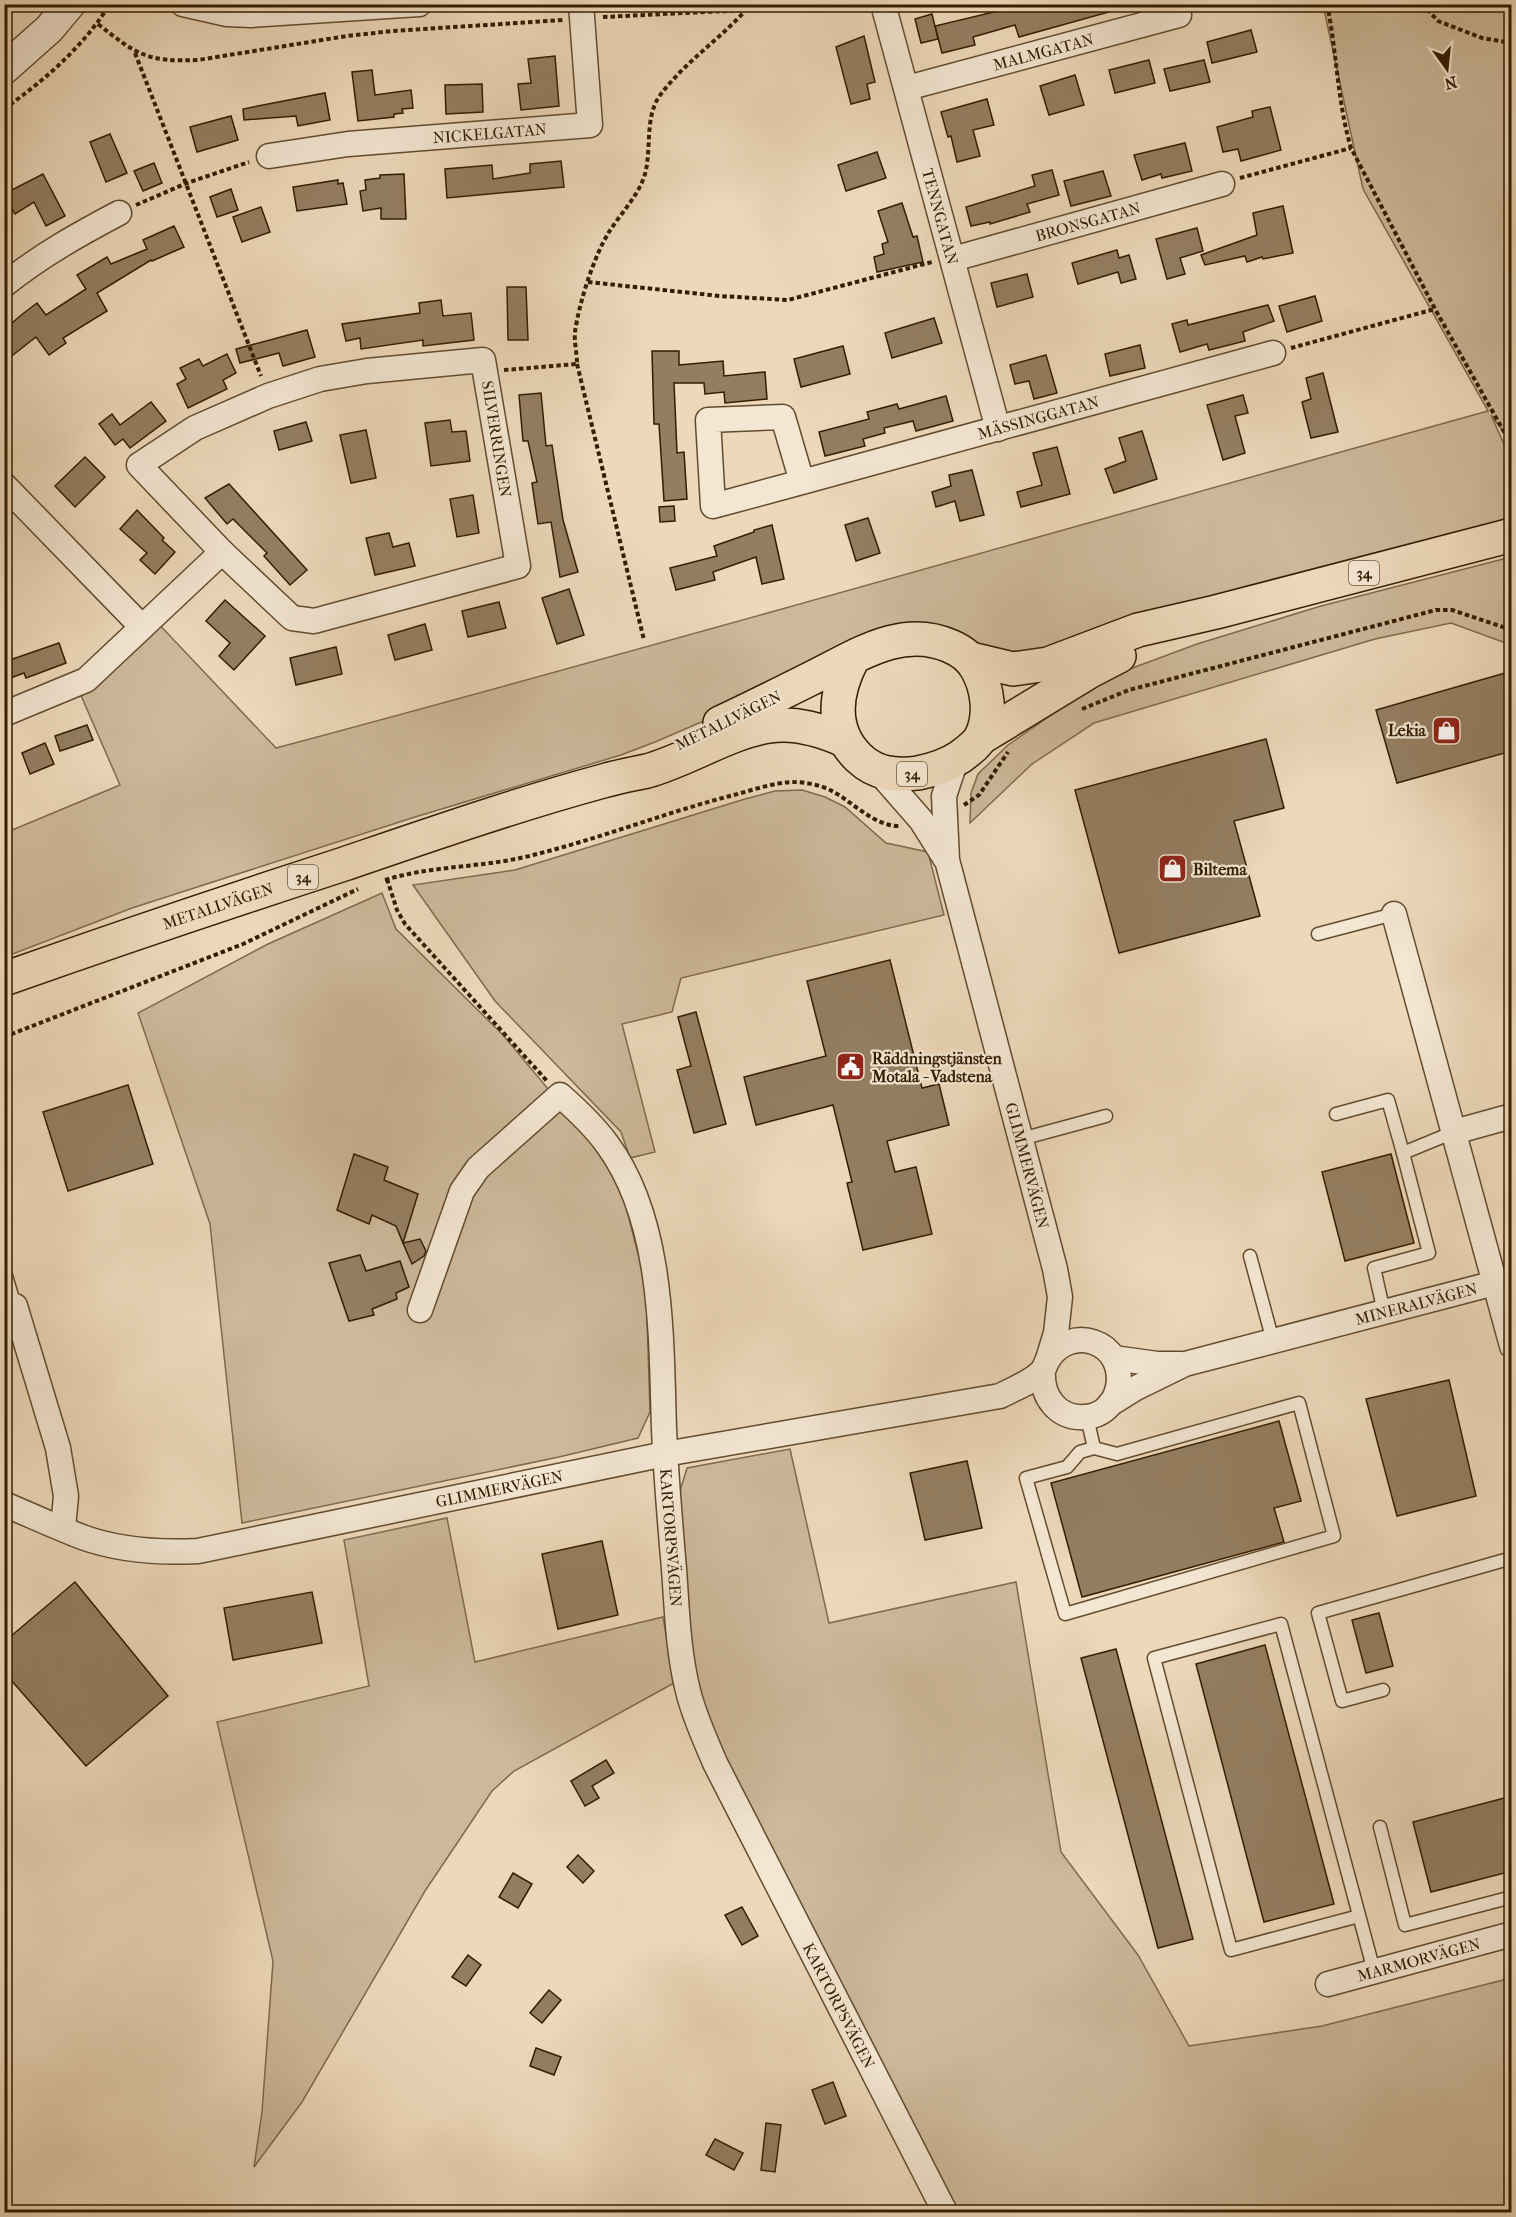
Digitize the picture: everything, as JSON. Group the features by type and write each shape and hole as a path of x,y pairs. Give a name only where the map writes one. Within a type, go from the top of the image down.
{"main road":[{"name":"34","path":"853,658 888,642 925,639 941,642 971,659 1013,669 1027,668 1048,664 1138,630 1512,535"},
{"name":"34","path":"844,740 861,760 879,772 909,774 927,771 956,760 982,737 1092,670 1147,642 1216,612"},
{"path":"844,740 838,720 838,703 841,686 853,658"},
{"name":"METALLVÄGEN","path":"603,781 853,658"},
{"path":"971,659 987,695 988,710 982,737"},
{"name":"METALLVÄGEN","path":"4,979 154,926 423,837 603,781 687,758 731,738 767,726 785,724 806,727 844,740"}],"street":[{"path":"4,69 44,34 70,4"},
{"path":"183,4 227,14 419,4"},
{"name":"TENNGATAN","path":"883,4 998,429"},
{"name":"NICKELGATAN","path":"269,156 348,144 590,125 582,11"},
{"name":"MALMGATAN","path":"907,88 1179,15"},
{"name":"BRONSGATAN","path":"952,259 1222,184"},
{"path":"4,285 25,268 74,237 119,213"},
{"name":"MÄSSINGGATAN","path":"801,482 783,417 708,420 713,506 998,429 1273,353"},
{"name":"SILVERRINGEN","path":"483,360 518,566 314,621 292,618 222,552 139,465 195,428 268,396 320,379 408,366 483,360"},
{"path":"4,485 142,627"},
{"path":"4,714 86,680 222,552"},
{"name":"GLIMMERVÄGEN","path":"956,760 947,783 944,812 947,860 1060,1297 1077,1325 1091,1341"},
{"name":"GLIMMERVÄGEN","path":"879,772 921,820 947,860"},
{"name":"MINERALVÄGEN","path":"1110,1404 1134,1389 1185,1364 1495,1283 1394,914"},
{"path":"420,1310 462,1191 478,1168 560,1095"},
{"name":"KARTORPSVÄGEN","path":"560,1095 581,1114 619,1162 629,1183 645,1230 658,1294 665,1454 679,1639 687,1690 700,1730 945,2212"},
{"path":"1454,1132 1512,1116"},
{"path":"1495,1283 1512,1346"},
{"name":"GLIMMERVÄGEN","path":"1060,1297 1056,1333 1046,1364 1043,1386 1050,1401 1066,1414 1087,1417"},
{"path":"15,1306 58,1448 66,1496 63,1528"},
{"name":"GLIMMERVÄGEN","path":"1000,1396 1027,1382 1046,1364 1054,1351 1072,1341 1091,1341 1100,1345 1114,1358"},
{"path":"1087,1417 1096,1414 1110,1404 1116,1396 1120,1377 1114,1358"},
{"name":"MINERALVÄGEN","path":"1114,1358 1157,1364 1185,1364"},
{"name":"GLIMMERVÄGEN","path":"4,1504 83,1537 126,1548 198,1551 665,1454 1000,1396 1050,1401"},
{"name":"MARMORVÄGEN","path":"1328,1984 1512,1934"}],"lane":[{"path":"1318,934 1394,914"},
{"path":"1336,1114 1388,1100 1429,1253 1374,1268 1384,1312"},
{"path":"1021,1139 1106,1116"},
{"path":"1403,1153 1454,1132"},
{"path":"1250,1256 1273,1341"},
{"path":"4,1269 15,1306"},
{"path":"1299,1403 1335,1536 1065,1614 1026,1478 1067,1467 1080,1452 1094,1448 1117,1455 1299,1403"},
{"path":"1087,1417 1094,1448"},
{"path":"1383,1690 1342,1701 1318,1613 1512,1558"},
{"path":"1359,1916 1231,1950 1154,1658 1281,1624 1374,1971"},
{"path":"1380,1827 1405,1925 1512,1897"}],"path":[{"path":"4,109 45,78 98,24 111,4"},
{"path":"98,24 135,52 161,60 198,60 381,32 582,11 785,4"},
{"path":"1327,4 1332,28 1342,120 1351,148 1435,309 1512,446"},
{"path":"1422,4 1438,21 1482,38 1512,43"},
{"path":"644,640 577,364 575,333 588,282 608,234 640,187 646,173 652,113 660,94 731,27 746,7"},
{"path":"135,52 268,396"},
{"path":"1222,184 1246,175 1351,148"},
{"path":"119,213 187,183 269,156"},
{"path":"588,282 720,296 788,300 943,259 952,259"},
{"path":"1273,353 1435,309"},
{"path":"485,372 577,364"},
{"path":"1078,711 1129,690 1436,610 1452,610 1512,630"},
{"path":"944,812 969,803 979,795 1008,752 1015,747"},
{"path":"377,882 404,874 479,866 532,856 701,804 793,782 825,788 878,821 893,826 904,826 921,820"},
{"path":"387,879 396,910 405,924 560,1095"},
{"path":"4,1036 243,944 367,886"}],"shaded area":[{"path":"1323,5 1511,5 1511,442 1491,415 1511,460 1511,520 1036,658 979,645 945,630 750,701 621,755 415,817 132,908 5,957 5,833 120,785 79,691 154,619 276,748 1488,411 1363,189"},
{"path":"1511,557 1511,645 1451,623 1375,639 1094,723 1032,764 970,823 971,793 978,774 1008,745 1103,679 1197,644 1321,606"},
{"path":"802,790 825,797 845,807 886,843 928,852 944,915 681,978 672,1012 622,1024 655,1152 630,1158 621,1132 495,1001 413,885 515,870 745,799 775,791"},
{"path":"382,893 396,929 502,1034 616,1175 646,1285 650,1412 638,1438 559,1457 242,1523 210,1224 138,1013 268,944"},
{"path":"790,1449 829,1623 1016,1582 1061,1852 1138,1955 1189,2046 1322,2026 1511,1978 1511,2212 946,2212 683,1689 668,1530 687,1468"},
{"path":"447,1518 475,1662 663,1617 674,1683 514,1771 492,1791 425,1891 302,2102 254,2167 262,2112 273,1961 217,1722 369,1686 344,1540"}],"building":[{"path":"992,4 1115,4 1116,10 1019,37 1015,25 973,37 975,45 942,53 935,26 994,12"},
{"path":"932,14 938,39 921,43 915,19"},
{"path":"1251,30 1257,52 1212,63 1207,42"},
{"path":"864,36 875,82 867,84 870,99 851,104 836,47"},
{"path":"555,56 559,106 521,110 518,84 531,83 528,59"},
{"path":"1149,60 1155,83 1115,93 1109,70"},
{"path":"1204,60 1210,82 1170,91 1164,69"},
{"path":"372,70 375,95 411,90 413,108 402,109 403,113 394,114 394,117 358,121 352,72"},
{"path":"1075,75 1084,105 1049,115 1040,86"},
{"path":"482,84 483,112 446,114 445,85"},
{"path":"325,93 330,120 298,126 296,116 244,120 243,109"},
{"path":"987,99 994,125 973,130 980,156 957,162 951,136 948,137 941,112"},
{"path":"1270,107 1281,150 1241,161 1238,149 1223,152 1217,127 1253,117 1252,111"},
{"path":"231,116 238,140 197,152 190,127"},
{"path":"110,134 127,173 106,182 90,142"},
{"path":"1185,143 1192,171 1162,178 1161,174 1142,180 1134,155"},
{"path":"877,152 886,178 846,191 838,165"},
{"path":"561,161 564,187 447,198 445,169 492,165 493,179 530,173 530,164"},
{"path":"154,163 162,183 143,191 134,171"},
{"path":"1052,170 1059,195 1027,204 1030,212 990,224 990,222 971,226 966,207 1035,186 1032,175"},
{"path":"1103,171 1111,196 1071,206 1064,181"},
{"path":"43,174 65,216 46,226 34,202 15,214 4,196"},
{"path":"404,174 406,219 381,219 381,208 363,211 360,191 366,190 365,180 380,178 380,175"},
{"path":"338,180 338,184 343,183 347,204 297,211 293,187"},
{"path":"231,189 238,210 217,217 210,197"},
{"path":"902,203 913,237 917,236 923,262 877,272 874,257 884,254 882,244 888,242 878,211"},
{"path":"1283,206 1293,253 1263,259 1262,257 1247,262 1245,256 1205,265 1201,255 1257,235 1253,213"},
{"path":"261,207 270,232 242,242 233,217"},
{"path":"174,226 184,247 151,260 97,293 107,311 63,338 66,343 49,355 36,337 4,362 4,330 20,316 37,303 46,315 86,289 77,275 107,257 111,264 147,249 143,240"},
{"path":"1197,228 1203,251 1180,258 1185,274 1167,279 1156,239"},
{"path":"1117,250 1119,258 1129,255 1136,279 1121,283 1118,272 1078,284 1072,263"},
{"path":"1027,274 1033,297 997,307 991,283"},
{"path":"507,287 526,287 528,340 508,340"},
{"path":"1315,296 1322,321 1287,332 1279,306"},
{"path":"441,300 443,316 471,313 474,340 423,346 423,340 361,349 360,338 346,341 342,324 420,313 419,303"},
{"path":"1268,305 1274,321 1243,332 1245,341 1209,350 1207,344 1180,352 1172,324 1187,320 1188,325"},
{"path":"934,318 942,343 892,358 885,333"},
{"path":"307,330 315,357 283,366 279,353 240,363 236,349"},
{"path":"1140,345 1145,368 1110,376 1105,354"},
{"path":"843,346 850,374 801,387 794,359"},
{"path":"652,351 679,351 679,365 723,361 724,376 765,372 767,399 725,403 724,392 705,394 704,383 674,383 677,453 684,452 687,499 664,501 659,424 654,424"},
{"path":"227,354 236,373 223,380 227,389 188,408 177,384 186,379 180,368 199,359 203,366"},
{"path":"1046,355 1057,393 1034,399 1029,381 1015,384 1010,365"},
{"path":"1323,373 1338,432 1311,438 1302,402 1311,399 1306,378"},
{"path":"541,393 546,446 552,445 563,520 578,572 560,577 551,522 538,524 532,483 537,482 528,441 523,441 519,395"},
{"path":"1243,395 1248,413 1235,416 1245,453 1223,460 1207,405"},
{"path":"946,396 953,421 916,431 913,421 884,428 885,433 863,439 865,446 825,456 819,432 869,419 867,412 897,404 899,409"},
{"path":"151,402 166,421 130,448 123,439 115,445 99,424 112,414 120,425"},
{"path":"450,420 452,432 466,431 470,461 431,466 425,423"},
{"path":"306,422 312,441 279,450 274,431"},
{"path":"366,430 376,478 351,483 340,435"},
{"path":"1142,431 1157,479 1114,493 1105,469 1126,461 1119,438"},
{"path":"1057,447 1070,494 1021,507 1017,492 1042,485 1033,453"},
{"path":"85,457 105,477 75,507 55,486"},
{"path":"972,470 984,515 960,521 955,501 936,507 932,492 951,486 949,475"},
{"path":"229,484 307,570 290,585 264,556 267,553 233,519 227,524 205,498"},
{"path":"473,495 479,533 457,537 450,499"},
{"path":"674,506 675,521 660,522 659,507"},
{"path":"137,510 175,552 155,574 140,560 147,553 120,529"},
{"path":"868,518 880,553 856,561 845,525"},
{"path":"772,525 784,579 762,584 756,557 713,572 715,580 676,590 670,568 717,556 714,546"},
{"path":"389,533 393,547 409,543 415,566 375,575 366,538"},
{"path":"569,589 584,635 557,644 542,598"},
{"path":"225,600 265,636 234,670 219,656 230,643 206,621"},
{"path":"499,602 506,628 468,637 462,611"},
{"path":"425,624 432,650 395,660 388,635"},
{"path":"59,643 66,663 26,678 24,673 8,679 4,662"},
{"path":"336,647 342,674 296,685 290,658"},
{"name":"Lekia","path":"1512,671 1512,751 1397,783 1376,710"},
{"path":"87,725 93,740 60,751 55,736"},
{"name":"Biltema","path":"1266,739 1284,808 1234,821 1260,916 1119,953 1075,790"},
{"path":"45,743 54,764 30,774 22,753"},
{"name":"Räddningstjänsten Motala - Vadstena","path":"890,960 922,1088 939,1084 949,1125 887,1141 895,1172 916,1167 932,1234 863,1250 847,1183 852,1182 833,1105 756,1125 744,1077 826,1056 807,981"},
{"path":"696,1012 726,1124 694,1133 677,1070 691,1066 678,1017"},
{"path":"128,1085 153,1164 68,1191 43,1112"},
{"path":"354,1154 388,1167 384,1180 418,1194 403,1243 396,1226 372,1215 369,1224 337,1210"},
{"path":"1391,1154 1414,1243 1345,1261 1322,1172"},
{"path":"420,1239 426,1251 424,1256 412,1264 403,1243"},
{"path":"360,1255 366,1271 400,1261 409,1287 396,1293 397,1299 372,1309 374,1315 349,1321 329,1263"},
{"path":"1449,1380 1476,1496 1397,1516 1366,1399"},
{"path":"1279,1421 1301,1501 1274,1508 1284,1542 1082,1597 1051,1483"},
{"path":"967,1461 982,1528 925,1540 910,1473"},
{"path":"602,1541 618,1615 558,1629 542,1554"},
{"path":"75,1582 168,1696 86,1766 4,1672 4,1642"},
{"path":"312,1592 322,1643 233,1660 224,1608"},
{"path":"1379,1613 1393,1666 1366,1673 1352,1620"},
{"path":"1265,1645 1334,1904 1264,1922 1196,1664"},
{"path":"1116,1649 1193,1939 1158,1948 1081,1658"},
{"path":"606,1760 614,1773 592,1786 599,1798 585,1806 571,1781"},
{"path":"1512,1796 1512,1871 1431,1892 1413,1822"},
{"path":"578,1855 594,1871 583,1883 567,1867"},
{"path":"513,1873 532,1884 518,1908 499,1897"},
{"path":"742,1907 758,1936 742,1945 725,1915"},
{"path":"468,1955 481,1965 466,1986 452,1977"},
{"path":"549,1990 561,2000 542,2023 530,2013"},
{"path":"536,2048 561,2057 554,2075 530,2066"},
{"path":"833,2082 846,2116 825,2124 812,2090"},
{"path":"766,2123 781,2125 775,2172 761,2170"},
{"path":"715,2139 743,2153 734,2170 706,2155"}],"place":[{"name":"Lekia","path":"1447,730"},
{"name":"Biltema","path":"1172,869"},
{"name":"Räddningstjänsten Motala - Vadstena","path":"851,1067"}]}
